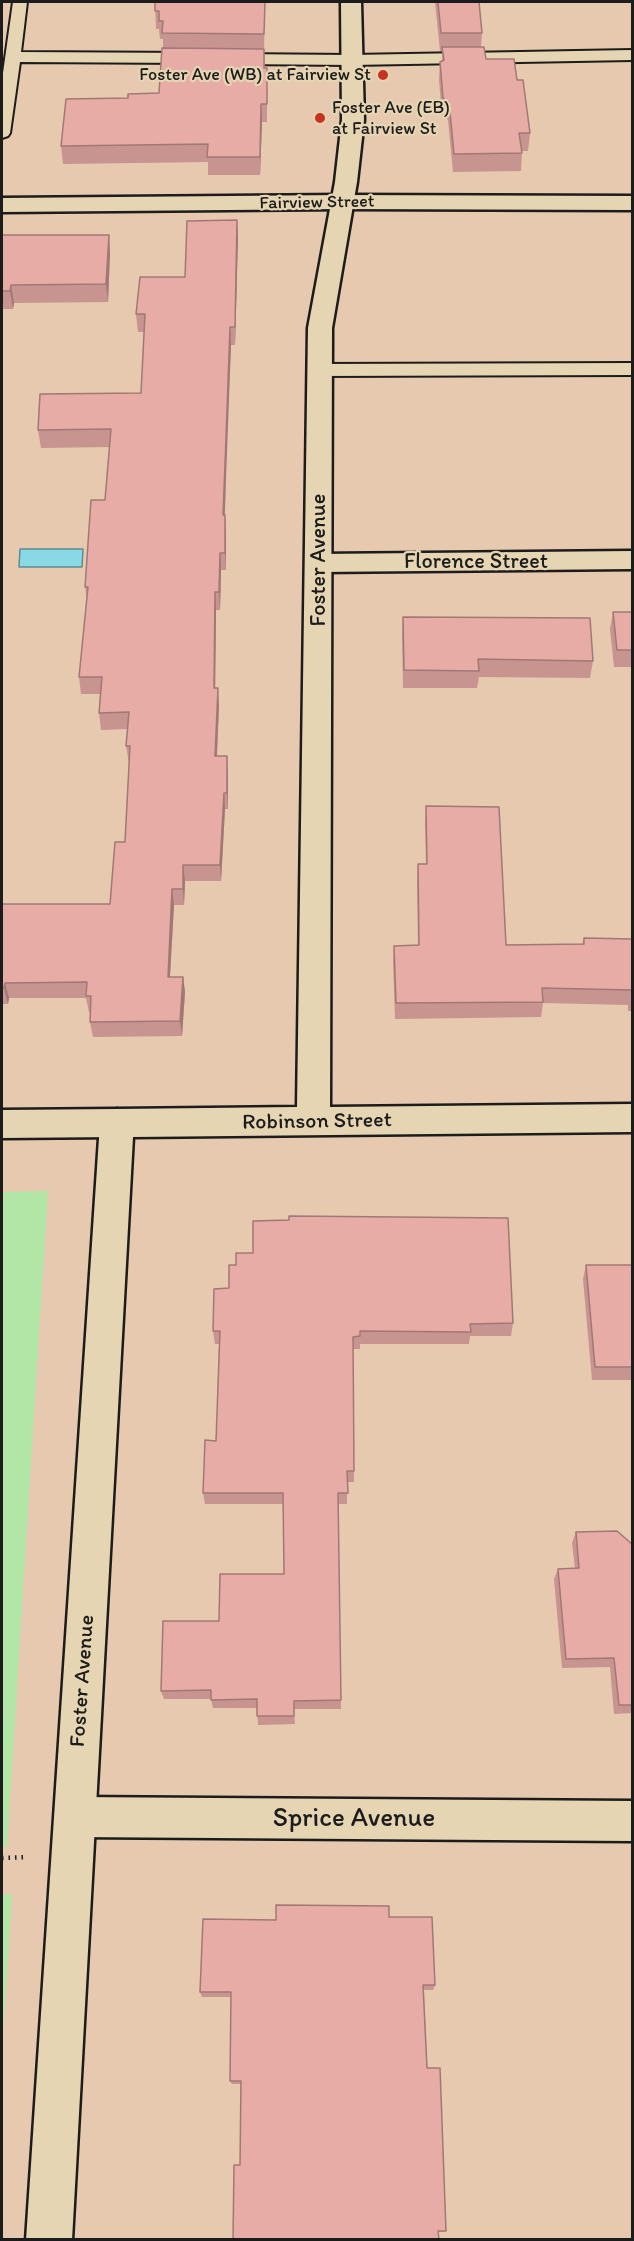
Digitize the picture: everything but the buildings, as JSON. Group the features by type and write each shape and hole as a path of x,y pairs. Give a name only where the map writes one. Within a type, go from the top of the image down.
{"street":[{"name":"Foster Avenue","path":"313,1122 320,328 342,202 353,120 351,2"},
{"name":"Fairview Street","path":"2,205 342,202 633,203"},
{"name":"Florence Street","path":"319,563 633,560"},
{"name":"Robinson Street","path":"2,1124 633,1118"},
{"name":"Foster Avenue","path":"49,2240 117,1123"},
{"name":"Sprice Avenue","path":"75,1817 633,1821"}],"lane":[{"path":"2,132 20,2"},
{"path":"12,57 352,60 633,55"},
{"path":"319,370 633,369"}],"green space":[{"path":"48,1191 7,1847 2,1847 2,1192"},
{"path":"2,1894 12,1894 2,2051"}],"water":[{"path":"20,549 83,549 82,567 19,567"}],"place":[{"name":"Foster Ave (WB) at Fairview St","path":"383,75"},
{"name":"Foster Ave (EB) at Fairview St","path":"320,118"}]}
